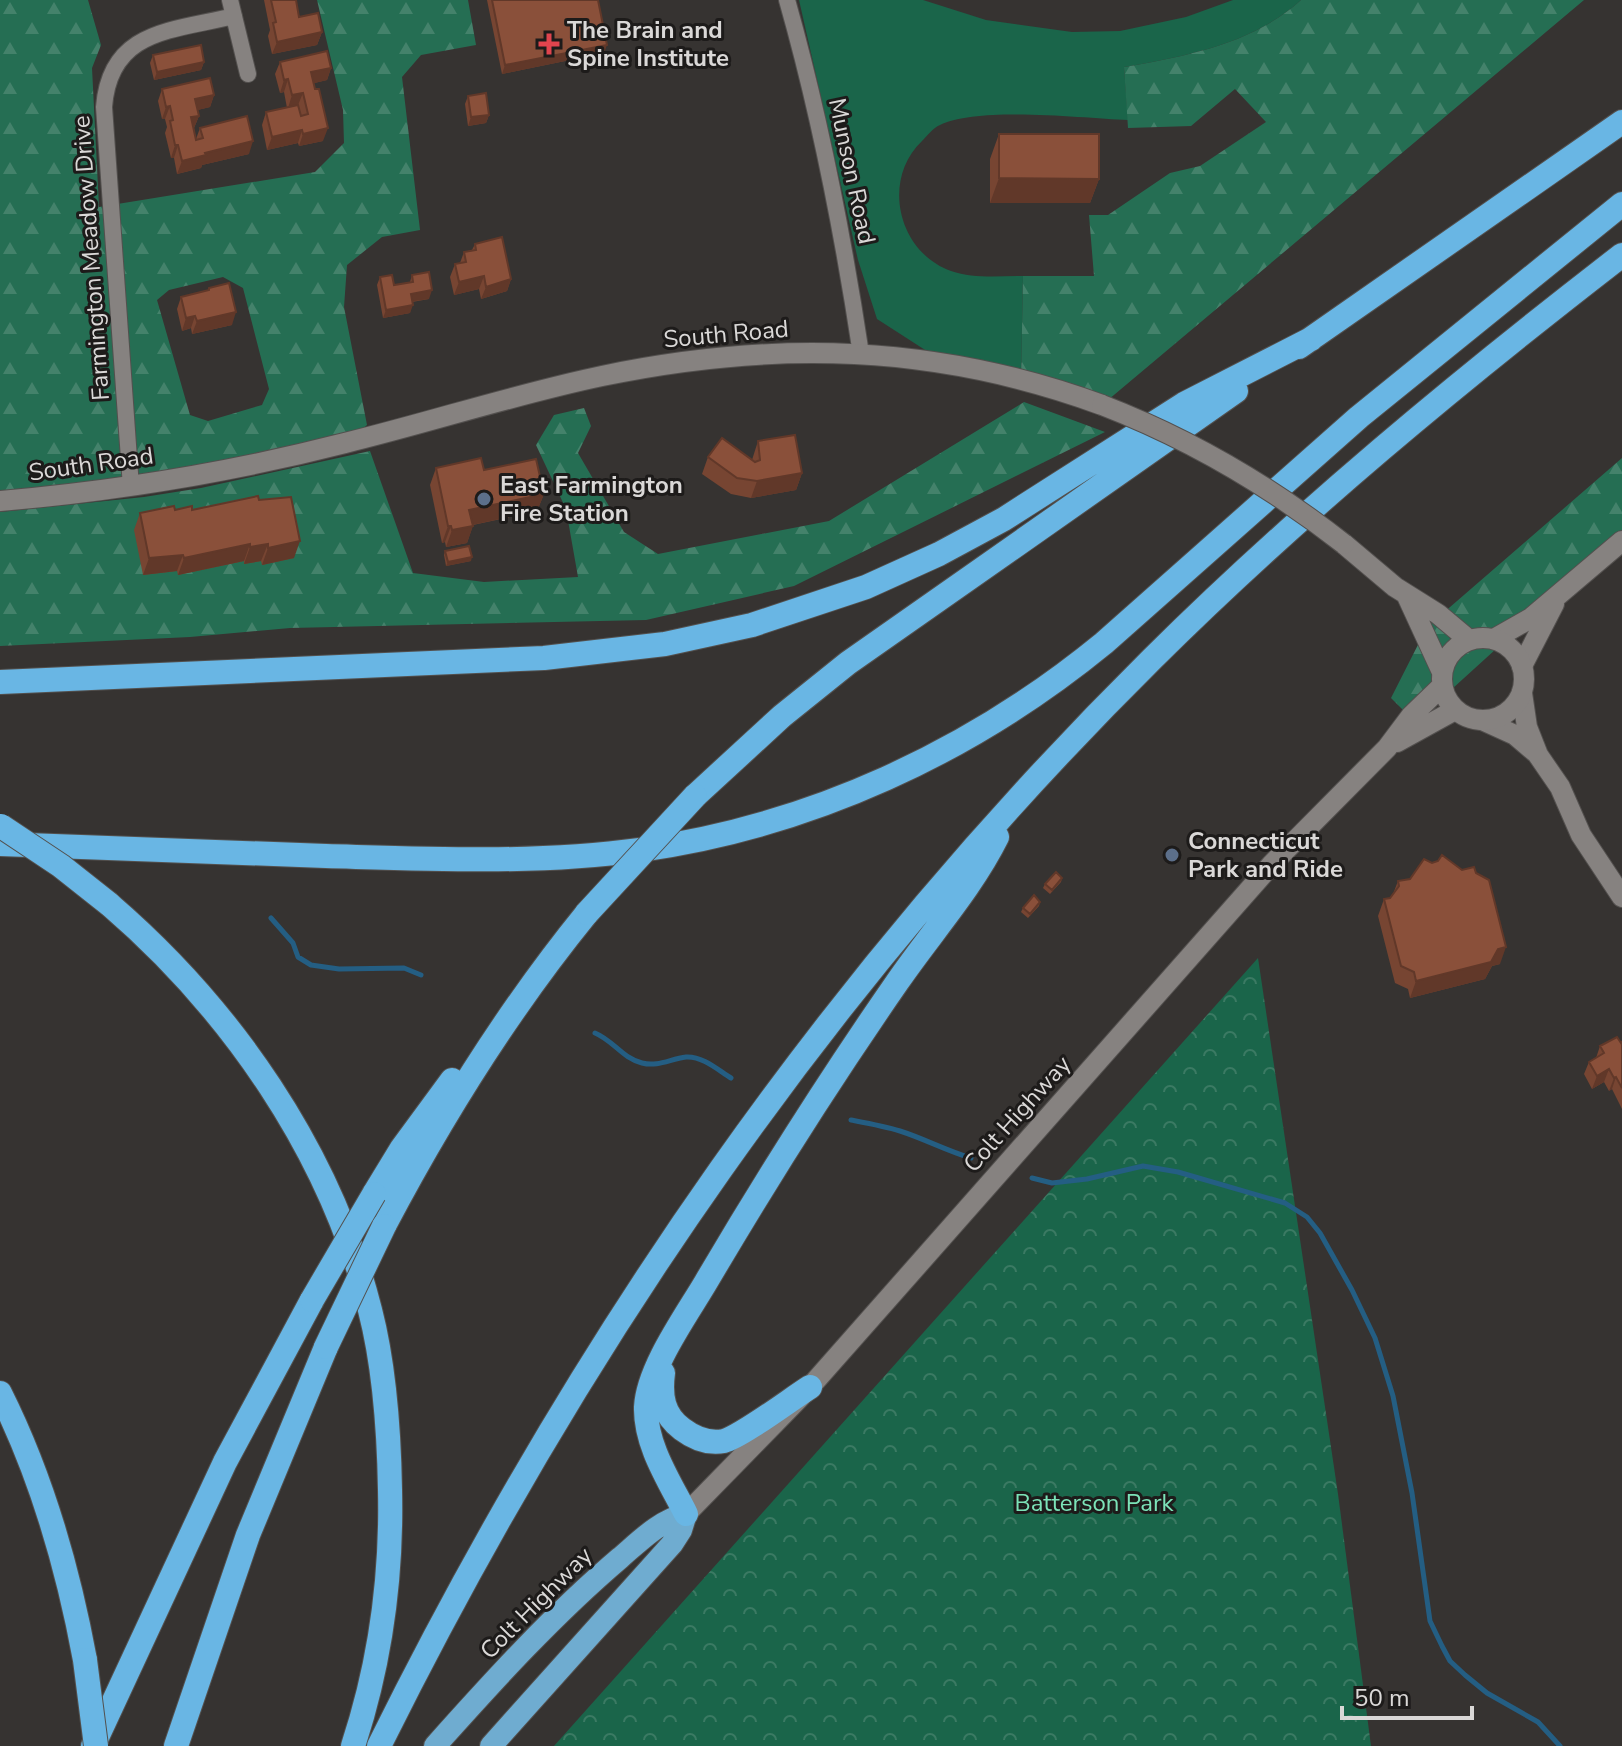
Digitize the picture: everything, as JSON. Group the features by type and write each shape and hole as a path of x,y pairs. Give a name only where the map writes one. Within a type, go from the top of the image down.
{"highway":[{"path":"94,1746 225,1462 312,1300 374,1194 427,1112 456,1075 519,1002 587,913 695,796 782,716 872,645 1622,122"},
{"path":"0,832 395,858 495,860 573,857 643,849 723,834 852,793 954,746 997,722 1062,677 1359,417 1622,204"},
{"path":"379,1746 450,1608 590,1364 730,1154 819,1034 910,921 1012,805 1123,688 1265,552 1445,396 1622,255"},
{"path":"0,682 544,658 652,646 740,628 839,597 939,554 1004,519 1184,404 1311,339"},
{"path":"686,1514 654,1448 646,1415 651,1384 667,1350 785,1151 898,982 981,866 1012,805"},
{"path":"0,832 61,866 109,904 158,948 197,990 266,1080 301,1139 326,1191 366,1295 378,1351 387,1418 390,1545 377,1656 353,1746"},
{"path":"176,1746 253,1522 326,1347 384,1226 435,1134 519,1002"},
{"path":"667,1350 661,1386 665,1409 680,1428 705,1440 731,1438 810,1387"},
{"path":"0,1393 22,1441 51,1520 70,1589 85,1660 94,1746"},
{"name":"Colt Highway","path":"435,1746 525,1647 589,1584 656,1527 686,1514"},
{"name":"Colt Highway","path":"491,1746 672,1544 686,1514"}],"main road":[{"name":"South Road","path":"0,501 131,487 343,444 593,378 644,368 768,355 861,354 941,361 1042,384 1170,433 1270,491 1469,640"},
{"path":"1494,639 1531,618 1622,541"},
{"name":"South Road","path":"1407,596 1442,679"},
{"path":"1522,666 1558,597"},
{"path":"1538,755 1515,735 1482,720 1467,717 1455,710 1446,699 1442,679 1447,658 1456,647 1481,637 1506,644 1516,654 1524,679 1522,693 1527,727 1538,755 1560,787 1581,835 1622,897"},
{"name":"Colt Highway","path":"686,1514 810,1387 1251,887 1387,748 1442,679"},
{"path":"1482,720 1506,713 1522,693"},
{"name":"Colt Highway","path":"1387,748 1455,710"}],"street":[{"name":"Munson Road","path":"787,0 835,200 861,354"},
{"name":"Farmington Meadow Drive","path":"131,487 105,123 106,87 112,69 124,53 138,42 232,8 248,74"}],"green space":[{"path":"0,0 88,0 101,45 92,68 99,207 315,172 344,143 343,110 317,0 468,0 476,45 421,55 402,77 420,230 382,237 347,265 344,307 367,425 343,444 0,501","holes":["223,277 243,288 269,389 262,405 208,421 190,415 157,300 169,290"]},
{"path":"799,0 923,0 986,20 1072,32 1120,31 1186,17 1233,0 1301,0 1282,15 1240,38 1195,53 1124,67 1128,120 1031,115 957,119 935,128 909,157 899,194 901,214 918,248 933,262 960,274 1023,276 1021,379 950,366 877,319 858,260"},
{"path":"1301,0 1584,0 1102,405 1021,379 1023,276 1094,276 1089,215 1108,215 1170,173 1200,166 1266,122 1235,89 1191,126 1128,128 1124,67 1195,53 1240,38 1282,15"},
{"path":"1024,402 1105,432 794,586 646,620 290,628 190,637 0,646 0,512 201,488 370,451 413,573 484,582 578,577 566,509 536,445 554,415 584,408 591,426 578,453 624,532 658,554 829,521"},
{"path":"1622,458 1622,543 1518,629 1387,748 1407,714 1391,698 1427,627"},
{"name":"Batterson Park","path":"1258,958 1338,1494 1371,1746 554,1746"}],"building":[{"path":"271,0 296,0 299,17 318,13 322,32 277,42"},
{"name":"The Brain and Spine Institute","path":"492,0 598,0 607,45 505,65"},
{"path":"201,45 204,62 157,72 153,55"},
{"path":"327,51 331,68 311,72 315,89 319,89 328,128 272,137 266,112 298,105 301,116 308,114 303,93 292,95 280,62"},
{"path":"210,78 214,95 195,99 199,116 191,117 196,140 203,138 200,128 247,116 253,141 182,161 178,145 175,145 170,106 166,107 162,89"},
{"path":"486,93 489,115 471,117 468,96"},
{"path":"999,134 1099,134 1099,179 999,178"},
{"path":"502,237 511,279 486,287 484,276 459,282 455,264 466,262 464,252 476,250 475,244"},
{"path":"429,272 432,290 411,294 413,305 386,310 380,277 392,275 394,285 413,282 412,275"},
{"path":"229,283 236,312 197,321 195,316 186,318 181,297"},
{"path":"795,435 802,473 757,481 737,478 708,457 722,438 755,462 760,460 758,441"},
{"path":"481,458 484,470 536,459 544,494 469,510 473,526 452,530 448,526 436,468"},
{"path":"258,496 259,500 291,497 300,541 268,548 268,544 250,547 250,544 184,558 183,555 149,558 140,513 174,506 175,510 192,506 192,510"},
{"path":"469,546 472,557 448,562 445,551"},
{"path":"1442,855 1462,870 1474,867 1476,873 1489,880 1506,947 1498,949 1491,962 1416,981 1414,972 1401,966 1384,899 1390,898 1399,886 1398,881 1410,879 1424,859 1432,863"},
{"path":"1056,872 1062,878 1052,890 1045,884"},
{"path":"1034,895 1040,902 1030,914 1023,908"},
{"path":"1617,1037 1622,1042 1622,1088 1609,1069 1597,1076 1589,1062 1604,1053 1600,1046"}],"waterway":[{"path":"271,918 293,943 298,957 311,965 339,969 404,968 421,975"},
{"path":"595,1033 642,1063 692,1057 731,1078"},
{"path":"851,1120 900,1131 971,1158"},
{"path":"1032,1178 1052,1183 1087,1179 1143,1166 1178,1172 1285,1203 1307,1217 1320,1233 1352,1290 1375,1338 1393,1396 1412,1493 1430,1621 1450,1661 1487,1693 1538,1722 1560,1746"}],"place":[{"name":"The Brain and Spine Institute","path":"549,44"},
{"name":"East Farmington Fire Station","path":"484,499"},
{"name":"Connecticut Park and Ride","path":"1172,855"}]}
